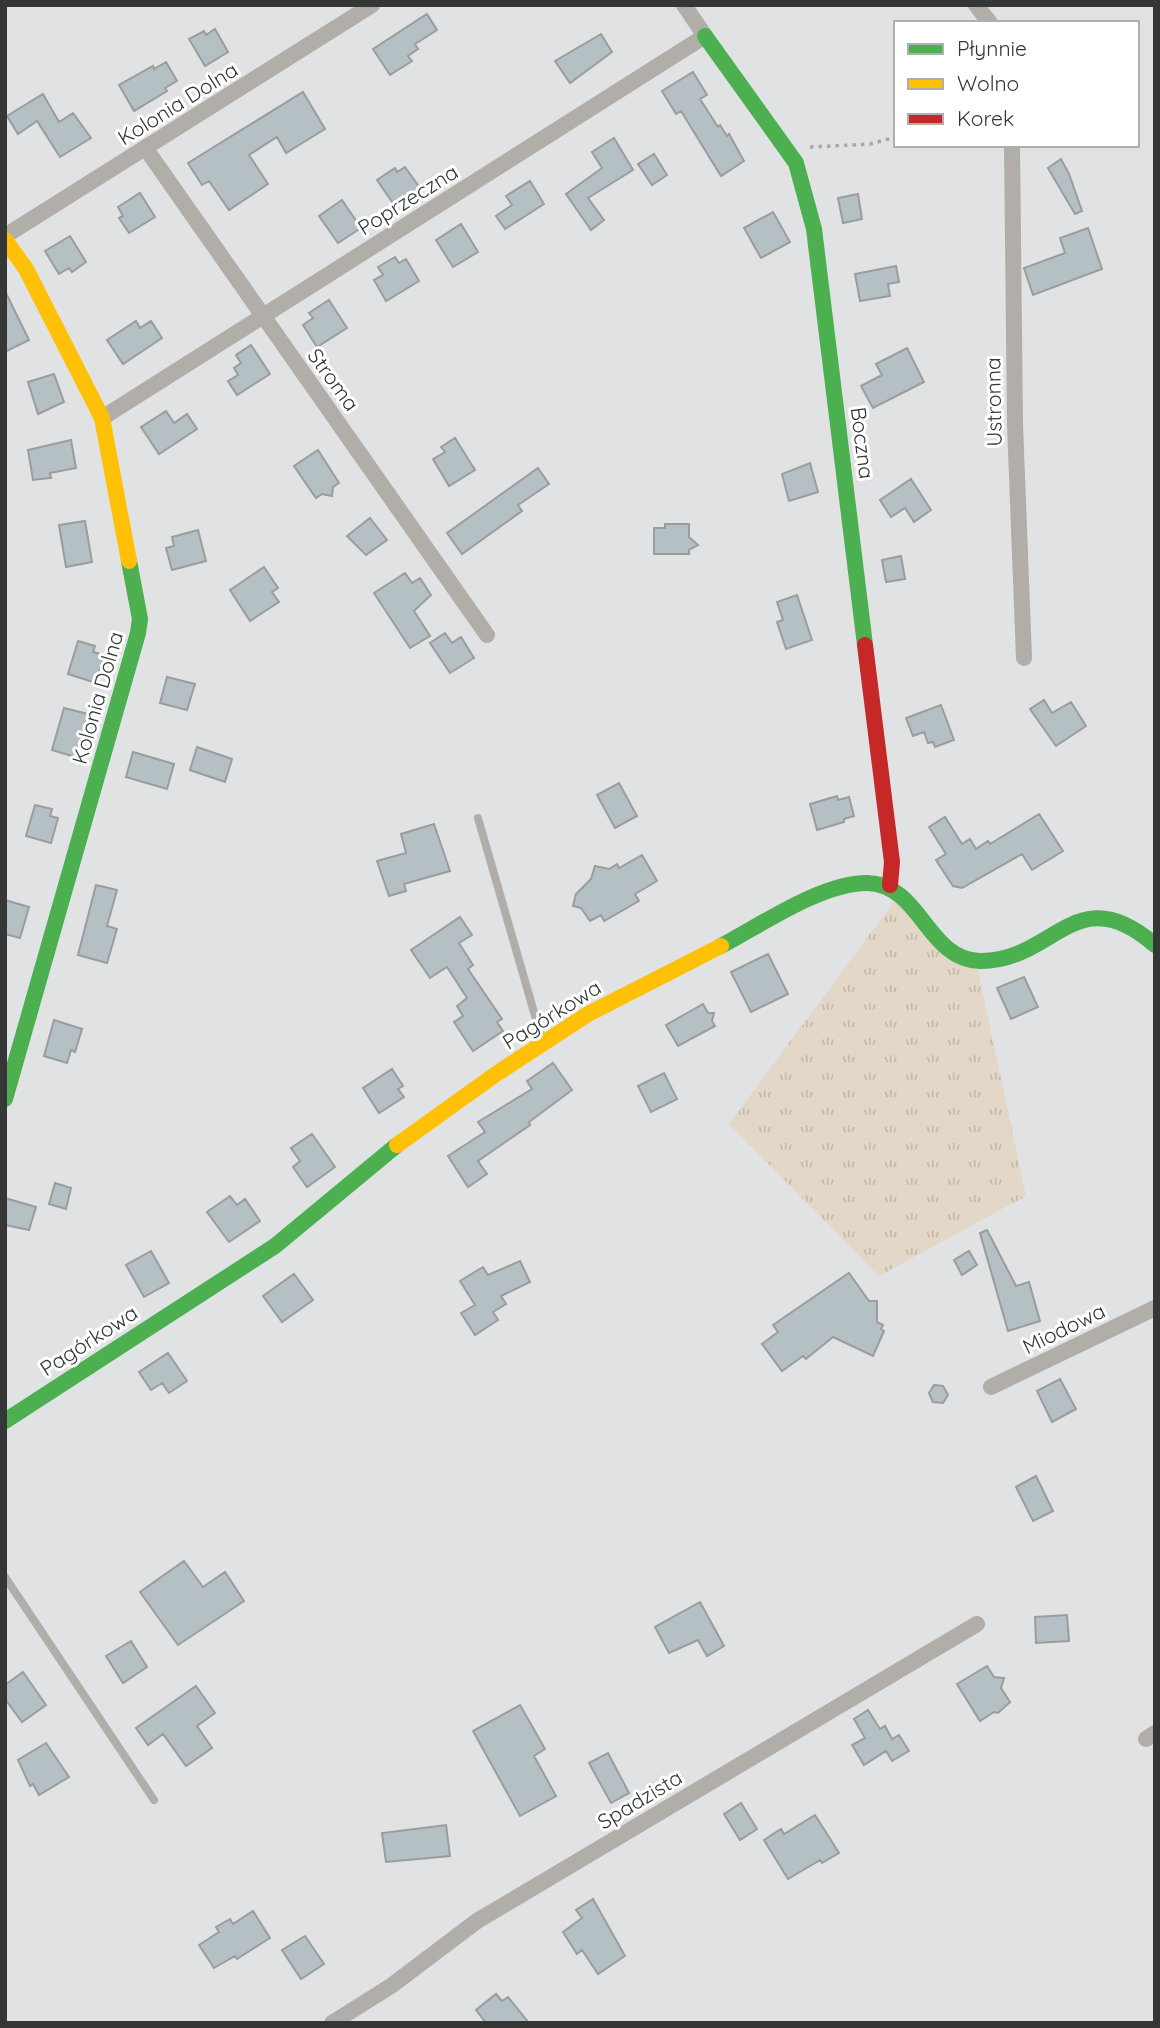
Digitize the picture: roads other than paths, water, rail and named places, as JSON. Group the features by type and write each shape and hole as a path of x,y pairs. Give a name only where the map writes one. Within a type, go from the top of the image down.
{"street":[{"name":"Kolonia Dolna","path":"5,1099 138,634 139,604 103,418 26,269 5,238 372,5"},
{"path":"684,5 705,36"},
{"path":"976,5 988,21"},
{"name":"Boczna","path":"705,36 796,163 814,229 892,862 890,885"},
{"name":"Poprzeczna","path":"103,418 705,36"},
{"name":"Ustronna","path":"1012,147 1015,424 1024,657"},
{"name":"Stroma","path":"146,149 261,317 379,476 487,635"},
{"name":"Pagórkowa","path":"5,1421 285,1239 407,1138 590,1013 796,907 862,883 890,885"},
{"path":"890,885 903,895 939,941 954,955 967,961 999,959 1085,919 1105,917 1124,921 1142,930 1155,945"},
{"name":"Miodowa","path":"991,1387 1155,1308"},
{"name":"Spadzista","path":"331,2023 391,1986 477,1921 976,1624"}],"lane":[{"path":"478,818 536,1027 543,1043"},
{"path":"5,1577 154,1800"}]}
